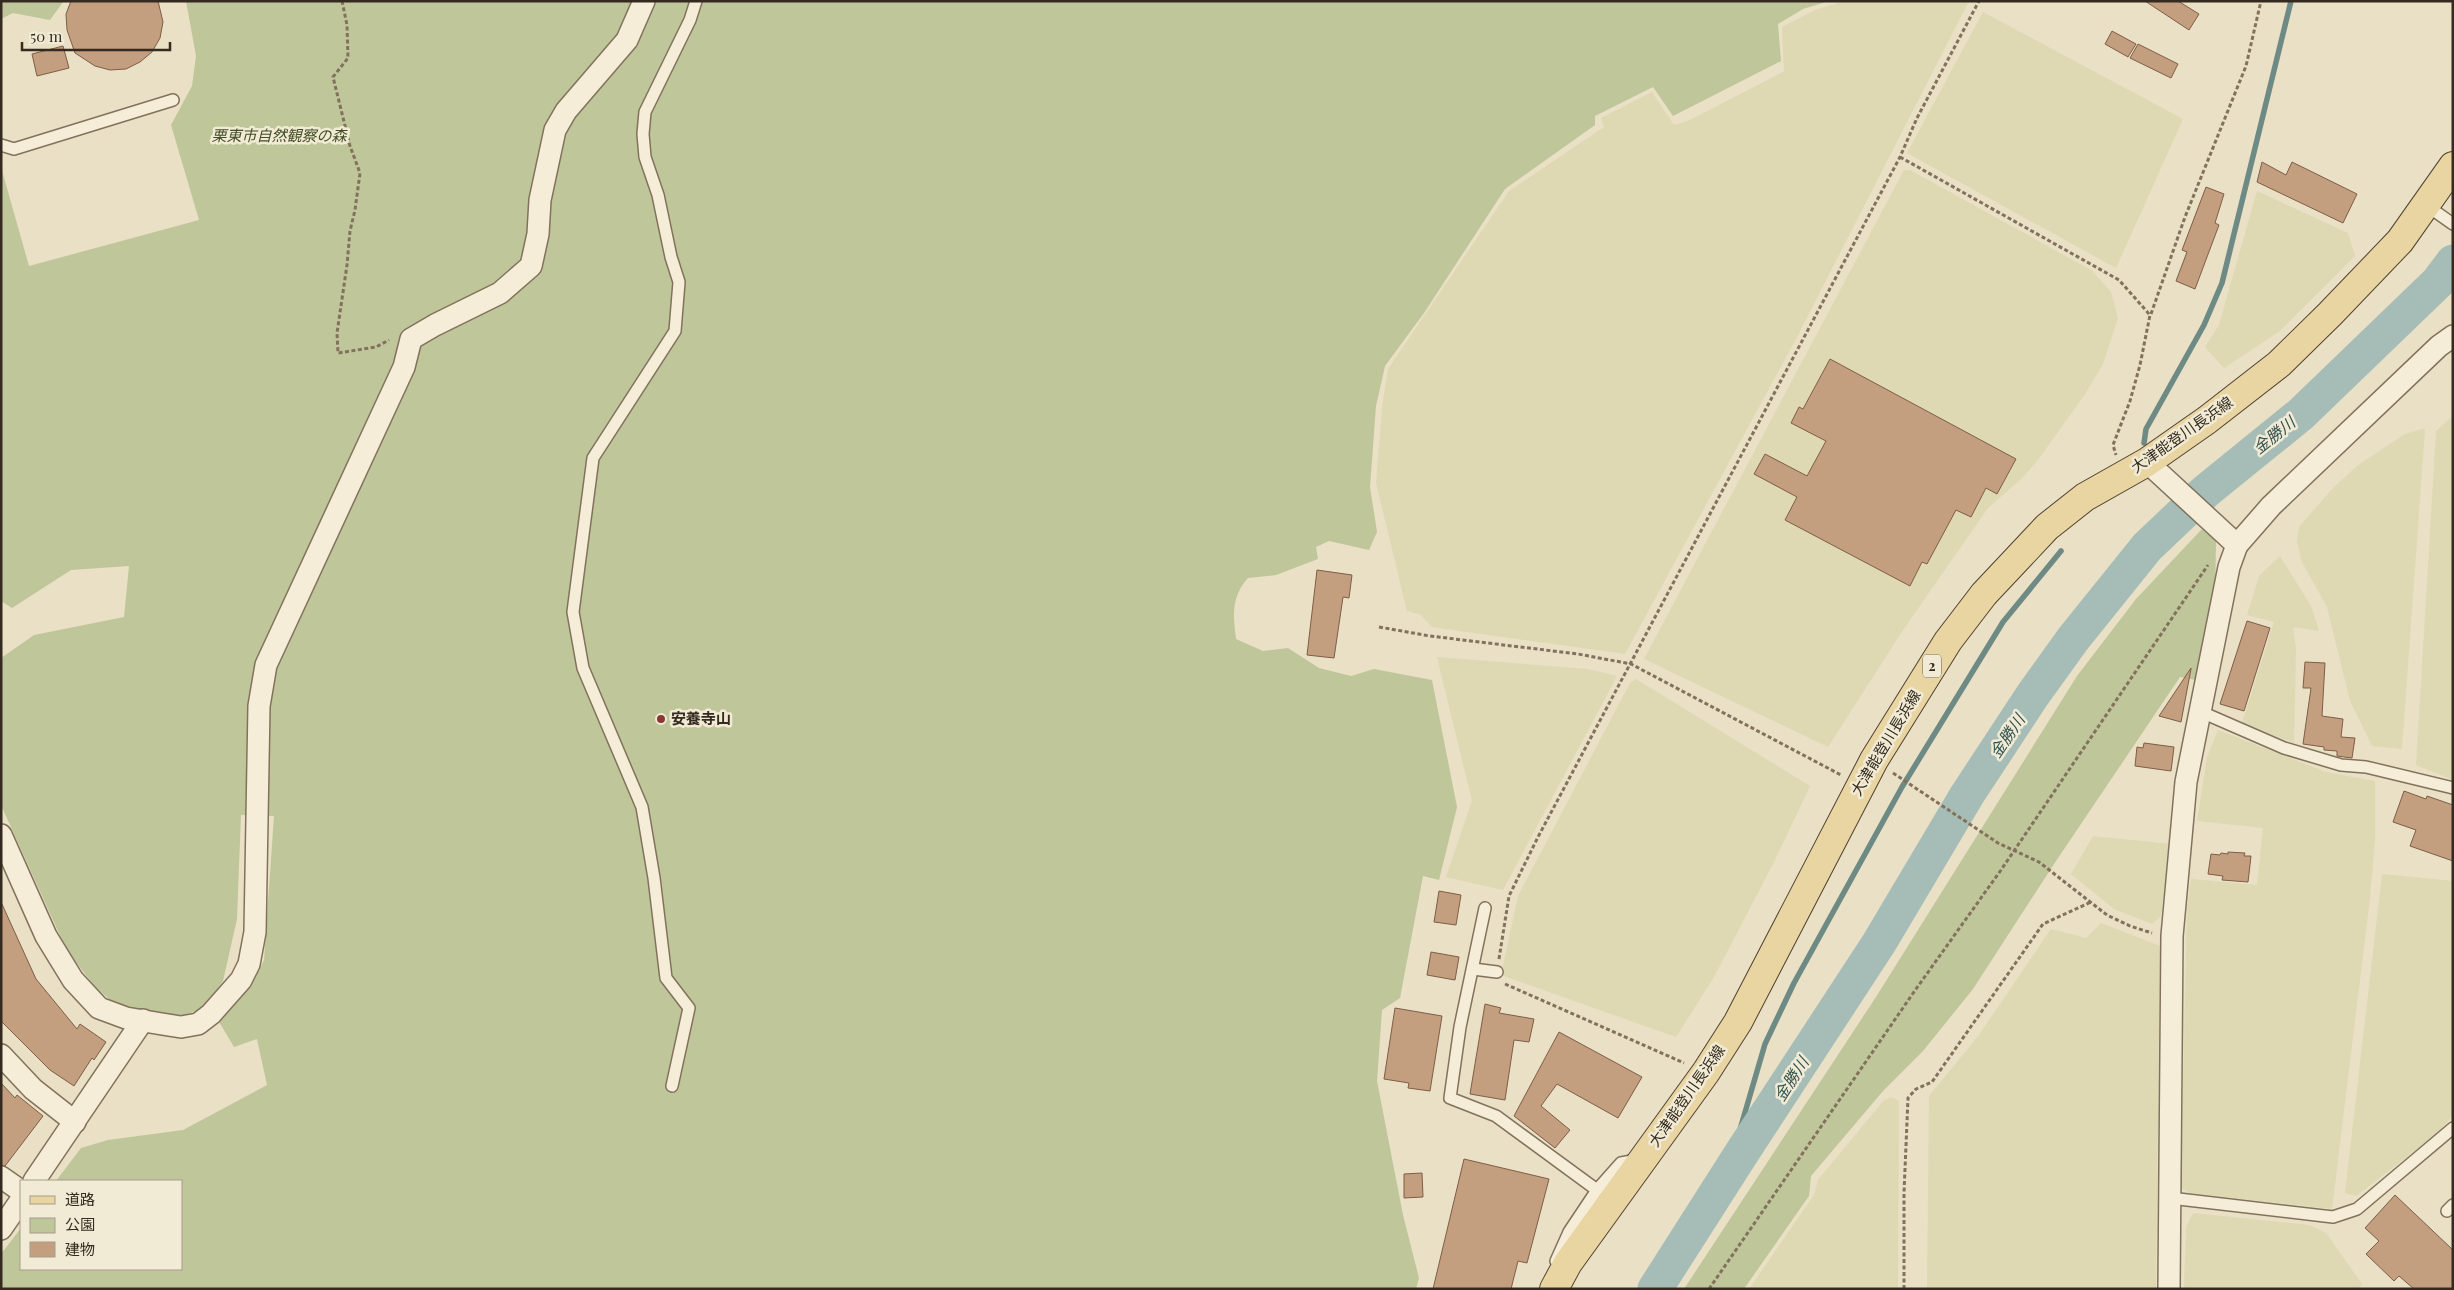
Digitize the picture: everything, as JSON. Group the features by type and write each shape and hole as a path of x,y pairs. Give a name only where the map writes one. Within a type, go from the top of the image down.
{"main road":[{"name":"大津能登川長浜線","path":"1553,1289 1568,1263 1706,1072 1738,1022 1860,785 1948,641 1984,594 2048,527 2085,497 2121,476 2152,467 2207,420 2279,364 2432,209 2453,166"}],"street":[{"path":"1,835 46,936 73,980 100,1008 126,1018 182,1027 198,1024 212,1014 242,980 249,964 255,932 259,706 266,665 404,367 411,339 500,293 531,266 538,234 540,200 556,130 566,111 626,40 644,1"},
{"path":"2230,538 2271,506 2439,346 2453,336"},
{"path":"2152,467 2230,538 2229,567 2186,782 2172,939 2169,1289"},
{"path":"35,1180 143,1020"},
{"path":"1,1055 33,1089 74,1122"},
{"path":"1,1177 20,1190"},
{"path":"1,1229 20,1201"}],"lane":[{"path":"672,1086 689,1008 666,978 654,878 642,807 583,668 573,612 593,458 675,331 679,282 671,257 658,195 645,158 644,112 690,20 696,1"},
{"path":"1,145 14,149 173,100"},
{"path":"2432,209 2453,224"},
{"path":"2199,711 2284,748 2341,765 2375,769 2453,788"},
{"path":"1485,908 1460,1027 1450,1098 1496,1116 1598,1190"},
{"path":"1472,969 1497,972"},
{"path":"2170,1198 2333,1217 2357,1209 2451,1135"},
{"path":"1553,1289 1556,1261 1569,1232 1598,1190 1621,1163 1644,1158"}],"path":[{"path":"342,1 347,25 348,58 333,77 350,146 360,173 350,230 337,334 338,352 376,347 401,334 411,339"},
{"path":"1706,1072 1495,979 1509,896 1900,157 1917,118 1979,1"},
{"path":"2121,476 2113,445 2130,401 2140,365 2150,314 2185,217 2246,66 2261,1"},
{"path":"1900,157 2119,280 2150,314"},
{"path":"1709,1289 2014,851 2209,565"},
{"path":"1379,627 1430,636 1578,654 1631,664 1860,785"},
{"path":"1887,769 1998,843 2039,862 2107,915 2130,926 2172,939"},
{"path":"1904,1289 1904,1193 1908,1098 1916,1089 1932,1082 2043,924 2091,902"}],"shaded area":[{"path":"1845,1 1969,1 1798,335 1625,654 1432,627 1421,615 1407,611 1376,483 1382,408 1388,369 1509,191 1604,127 1601,118 1652,92 1674,125 1690,120 1779,74 1784,71 1782,27 1815,10"},
{"path":"1983,12 2183,119 2116,268 1907,153"},
{"path":"1904,170 1910,170 2091,270 2111,292 2118,318 2103,364 2085,394 2038,460 2022,478 1988,508 1903,630 1828,747 1644,659"},
{"path":"2257,191 2348,233 2355,256 2280,331 2224,368 2205,347 2219,325"},
{"path":"2453,416 2453,780 2416,765 2436,431"},
{"path":"2425,428 2402,749 2372,746 2350,701 2327,607 2302,562 2297,542 2299,527 2333,488 2357,466 2405,434"},
{"path":"2280,556 2311,606 2319,631 2293,627 2296,648 2294,743 2242,723 2274,622 2247,615 2259,576"},
{"path":"1437,657 1588,669 1617,676 1503,890 1446,877 1472,801"},
{"path":"1636,679 1810,786 1774,862 1714,977 1676,1037 1501,975 1518,896 1630,683"},
{"path":"2218,730 2326,772 2375,781 2375,839 2370,898 2332,1209 2190,1193 2181,1188 2187,907 2191,879 2257,885 2263,828 2197,821 2207,757"},
{"path":"2093,836 2170,844 2161,916 2152,924 2114,909 2071,874"},
{"path":"2382,874 2453,881 2453,1115 2439,1132 2356,1196 2345,1193"},
{"path":"2101,923 2160,946 2156,1289 1927,1289 1929,1096 1979,1035 2051,929 2086,938"},
{"path":"1892,1097 1899,1101 1898,1289 1749,1289 1814,1195 1818,1180 1884,1100"},
{"path":"2193,1213 2309,1225 2326,1233 2362,1284 2358,1289 2184,1289 2186,1227"}],"green space":[{"path":"1,1 63,2 50,20 13,13 1,19"},
{"name":"栗東市自然観察の森","path":"186,1 1829,1 1803,9 1778,24 1781,61 1673,116 1653,87 1595,116 1595,125 1505,189 1424,313 1385,366 1376,406 1370,487 1377,532 1369,550 1329,541 1316,547 1318,559 1276,575 1248,578 1242,585 1236,599 1234,622 1236,639 1263,651 1288,648 1319,668 1351,676 1374,669 1432,680 1457,807 1439,880 1423,876 1400,998 1382,1010 1377,1081 1403,1215 1419,1278 1416,1289 1,1289 1,1254 20,1229 20,1270 182,1270 182,1180 57,1180 81,1148 108,1140 183,1130 267,1085 257,1039 234,1047 218,1020 252,983 264,960 274,816 241,815 237,919 223,981 205,1007 181,1017 116,1005 95,987 66,949 1,805 1,658 34,635 124,617 129,566 71,570 12,608 1,601 1,167 29,266 199,220 171,125 192,86 196,56"},
{"path":"2202,529 2216,540 2215,604 2196,680 2180,677 2054,864 1973,989 1923,1051 1883,1091 1811,1176 1809,1196 1744,1289 1684,1289 1876,997 2077,676 2136,599"}],"building":[{"path":"71,1 158,1 163,22 160,38 152,52 140,62 126,69 110,70 95,66 75,53 67,30 66,14"},
{"path":"2145,1 2178,1 2199,14 2189,30"},
{"path":"2112,31 2136,44 2128,57 2105,44"},
{"path":"2138,44 2178,64 2171,78 2130,58"},
{"path":"63,46 69,68 37,76 32,54"},
{"path":"2262,162 2286,175 2292,162 2357,194 2343,223 2257,182"},
{"path":"2206,187 2224,194 2215,223 2219,225 2195,289 2176,281 2187,252 2182,250"},
{"path":"1830,359 2016,459 1997,494 1986,488 1971,517 1956,510 1927,564 1922,562 1910,586 1785,520 1797,497 1754,474 1765,454 1807,476 1826,441 1791,423 1799,407 1803,409"},
{"path":"1317,570 1352,575 1349,598 1343,597 1334,658 1307,655"},
{"path":"2247,621 2270,628 2244,711 2220,704"},
{"path":"2305,662 2325,663 2322,716 2343,719 2341,737 2355,738 2352,758 2337,756 2337,751 2324,750 2324,747 2303,744 2311,688 2303,688"},
{"path":"2191,668 2181,722 2159,716"},
{"path":"2144,743 2174,747 2171,771 2135,766 2137,747 2143,748"},
{"path":"2404,791 2426,799 2427,796 2453,805 2453,861 2410,846 2416,830 2393,822"},
{"path":"2228,852 2245,853 2244,856 2251,856 2248,882 2222,880 2223,876 2208,874 2211,854 2220,855 2221,853 2228,854"},
{"path":"1439,891 1461,895 1456,925 1434,922"},
{"path":"1,902 36,979 77,1029 80,1024 106,1042 94,1060 92,1058 74,1086 50,1070 1,1021"},
{"path":"1431,952 1459,957 1455,980 1427,975"},
{"path":"1485,1004 1501,1008 1499,1013 1534,1019 1529,1042 1514,1040 1505,1100 1470,1094"},
{"path":"1395,1008 1442,1016 1430,1091 1408,1088 1409,1083 1384,1079"},
{"path":"1559,1032 1642,1077 1618,1118 1557,1084 1541,1106 1570,1130 1555,1148 1514,1116"},
{"path":"1,1083 15,1098 17,1095 43,1116 5,1166 1,1165"},
{"path":"1464,1159 1549,1179 1527,1263 1518,1261 1511,1289 1433,1289"},
{"path":"1422,1173 1423,1197 1404,1198 1404,1174"},
{"path":"2395,1195 2453,1250 2453,1289 2414,1289 2399,1276 2394,1281 2366,1254 2379,1241 2365,1228"}],"waterway":[{"path":"2144,443 2146,429 2204,325 2222,283 2291,1"},
{"name":"金勝川","path":"1655,1289 1879,943 1967,795 2032,696 2073,639 2147,547 2206,491 2301,414 2438,282 2453,262"},
{"path":"1727,1174 1765,1044 1794,983 1902,787 2003,622 2061,551"}],"place":[{"name":"安養寺山","path":"661,719"}]}
